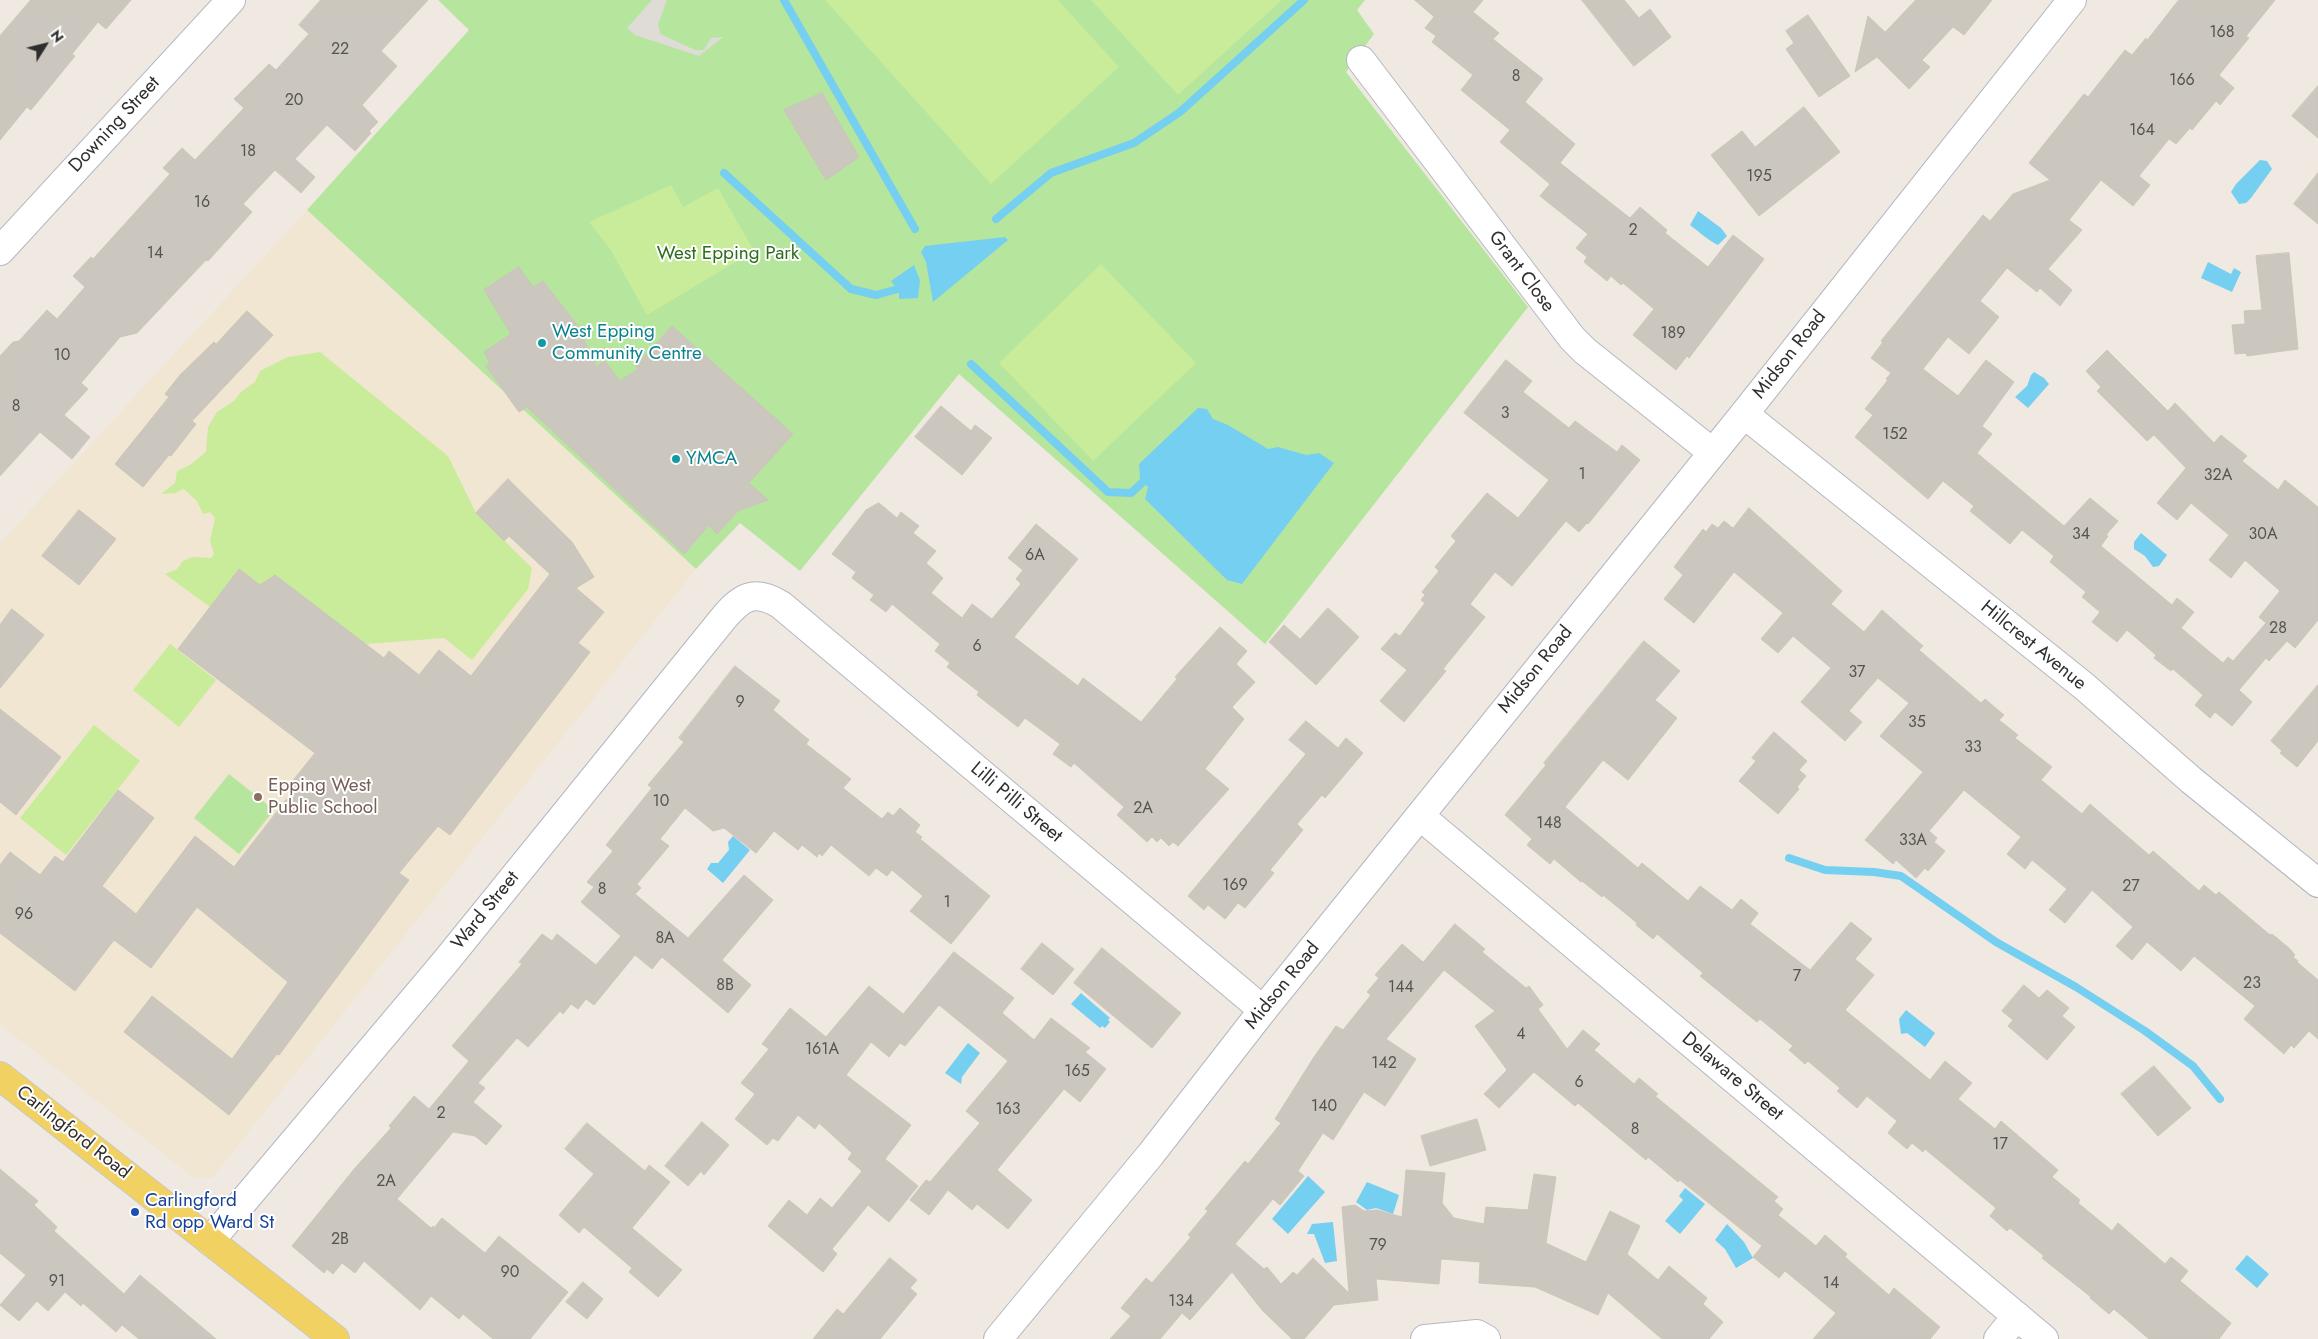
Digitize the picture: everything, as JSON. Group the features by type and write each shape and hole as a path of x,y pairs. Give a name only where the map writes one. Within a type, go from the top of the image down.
{"main road":[{"name":"Carlingford Road","path":"0,1076 335,1339"}],"street":[{"name":"Downing Street","path":"0,251 230,0"},
{"name":"Midson Road","path":"998,1339 1151,1154 1263,1010 1744,414 2072,0"},
{"name":"Grant Close","path":"1361,60 1572,338 1585,351 1712,452"},
{"name":"Hillcrest Avenue","path":"1744,414 2085,687 2191,780 2318,883"},
{"name":"Ward Street","path":"210,1241 446,960 734,606 743,599 753,596 768,597"},
{"name":"Lilli Pilli Street","path":"768,597 788,611 1263,1010"},
{"name":"Delaware Street","path":"1420,816 2044,1339"},
{"path":"1998,1339 2017,1316"},
{"path":"1425,1339 1477,1334 1486,1339"}],"shaded area":[{"path":"652,0 667,0 658,24 660,34 695,50 704,50 711,38 723,37 699,56 635,35 627,28"},
{"name":"Epping West Public School","path":"307,210 696,569 212,1178 194,1178 0,1024 0,543"}],"green space":[{"name":"West Epping Park","path":"438,0 1365,0 1357,10 1374,34 1346,72 1528,307 1265,644 959,374 800,571 740,523 696,569 307,210 469,30"},
{"path":"825,0 1058,0 1119,67 991,184"},
{"path":"1091,0 1282,0 1178,95"},
{"path":"671,185 683,207 718,188 754,251 647,315 610,249 589,222"},
{"path":"1101,264 1196,363 1093,461 999,363"},
{"path":"320,352 448,456 476,513 532,568 528,589 472,660 444,638 366,644 275,575 260,585 239,569 210,607 165,574 177,569 183,561 193,557 211,558 214,554 210,541 215,518 210,512 203,514 197,501 184,489 175,493 161,494 175,483 177,471 190,465 206,452 208,427 217,412 234,401 241,392 255,382 260,371 288,357"},
{"path":"170,644 216,680 179,727 133,690"},
{"path":"94,725 140,761 66,855 20,818"},
{"path":"229,774 274,810 239,854 194,818"}],"water":[{"path":"2260,160 2267,161 2272,169 2251,198 2246,203 2239,204 2231,192 2236,184"},
{"path":"1698,211 1721,228 1727,236 1718,245 1690,225"},
{"path":"1005,237 1008,240 933,302 926,262 921,252 925,246"},
{"path":"2208,262 2231,274 2234,268 2241,272 2232,292 2201,278"},
{"path":"914,265 920,280 918,298 899,299 899,291 891,281"},
{"path":"2034,372 2044,378 2049,384 2028,408 2015,397 2027,386"},
{"path":"1198,408 1207,409 1213,419 1228,425 1268,449 1278,447 1306,455 1319,453 1334,463 1242,584 1227,580 1145,499 1148,487 1140,479 1139,464"},
{"path":"2141,533 2167,555 2159,566 2153,567 2145,556 2134,549 2134,542"},
{"path":"733,836 750,850 723,883 707,869 711,863 718,863 729,850 728,842"},
{"path":"1081,993 1110,1018 1108,1020 1110,1022 1105,1028 1102,1026 1100,1028 1071,1004"},
{"path":"1906,1010 1935,1033 1925,1047 1907,1033 1901,1034 1899,1019"},
{"path":"968,1043 980,1053 962,1077 961,1084 945,1073"},
{"path":"1308,1176 1325,1192 1288,1234 1272,1219"},
{"path":"1367,1182 1399,1195 1393,1214 1376,1208 1367,1210 1356,1202"},
{"path":"1685,1188 1705,1204 1680,1234 1665,1221 1683,1200 1679,1196"},
{"path":"1333,1222 1337,1261 1325,1263 1314,1234 1307,1234 1312,1224"},
{"path":"1727,1224 1744,1242 1753,1258 1736,1268 1725,1249 1715,1240"},
{"path":"2247,1255 2269,1274 2257,1288 2235,1269"}],"building":[{"path":"31,0 131,0 106,29 98,22 72,54 75,56 31,110 27,107 0,140 0,36"},
{"path":"321,0 428,0 381,51 397,66 362,105 378,122 369,131 371,133 355,151 327,125 295,159 315,177 301,193 275,170 243,204 252,212 208,261 206,260 137,333 120,337 81,383 88,389 64,415 90,437 72,459 40,432 0,476 0,356 13,342 19,341 47,310 57,319 85,287 73,276 91,257 93,259 170,174 163,168 182,148 195,160 244,108 234,99 269,64 276,70 309,34 299,25"},
{"path":"1415,0 1483,0 1473,12 1499,33 1493,39 1543,79 1525,102 1575,144 1560,163 1630,218 1640,207 1667,230 1665,233 1708,267 1733,235 1764,259 1689,358 1687,356 1676,370 1633,335 1654,309 1623,283 1621,285 1611,276 1607,281 1584,262 1587,257 1576,248 1588,234 1540,196 1550,184 1500,142 1510,130 1461,90 1473,75 1432,42 1436,36 1425,28 1434,17"},
{"path":"1582,0 1624,0 1639,18 1650,9 1671,37 1634,66"},
{"path":"1916,0 1992,0 1964,35 1953,27 1922,60 1930,67 1909,89 1877,57 1855,72 1868,16 1885,32"},
{"path":"2179,0 2275,0 2246,36 2249,38 2219,75 2234,88 2220,105 2216,101 2192,130 2190,128 2176,144 2169,139 2139,176 2150,185 2133,206 2101,180 2069,220 2082,230 2048,269 2072,290 2060,306 2040,288 2037,292 2007,268 1980,301 1999,317 1969,354 1948,337 1923,369 1958,396 1986,360 2014,382 1982,426 1992,434 1977,453 2064,526 2090,498 2118,521 2106,535 2108,536 2101,546 2172,605 2177,598 2194,612 2181,628 2223,663 2228,657 2233,661 2266,623 2259,617 2280,591 2245,560 2231,578 2209,560 2229,535 2191,503 2177,520 2157,503 2186,468 2154,435 2147,441 2097,391 2101,387 2086,371 2107,350 2168,411 2175,403 2214,443 2221,435 2247,456 2242,461 2278,490 2285,480 2318,507 2318,620 2295,648 2287,641 2269,661 2266,658 2239,690 2252,702 2232,726 2215,712 2210,718 2195,705 2203,695 2173,669 2171,671 2154,658 2156,655 2127,630 2117,642 2092,622 2100,612 2082,597 2086,592 2050,562 2054,556 2022,530 2010,544 1970,511 1974,506 1943,481 1928,499 1855,437 1873,415 1865,409 1888,380 1886,379 1891,373 1871,358 1883,342 1881,341 1983,215 1990,221 2013,194 2050,180 2029,163 2084,94 2088,97 2125,50 2132,55 2146,38 2147,40"},
{"path":"1808,15 1850,76 1819,97 1786,49 1794,43 1786,31"},
{"path":"2318,86 2318,138 2292,116"},
{"path":"822,93 859,157 826,180 784,110"},
{"path":"1804,107 1840,152 1759,216 1711,155 1742,131 1755,147"},
{"path":"2318,173 2318,224 2294,204"},
{"path":"2289,253 2298,349 2247,356 2246,353 2235,354 2232,325 2245,324 2244,311 2262,310 2256,256"},
{"name":"YMCA","path":"519,267 533,287 543,281 578,326 597,367 604,360 620,381 638,369 636,366 672,326 793,434 749,483 768,500 739,510 717,534 709,525 684,554 527,407 519,412 486,366 490,363 484,352 511,334 484,290"},
{"path":"247,311 273,335 192,421 196,424 143,487 115,464 169,397 165,394 180,375 214,342 216,344"},
{"path":"1506,360 1532,381 1523,392 1569,428 1575,421 1617,452 1622,445 1640,460 1588,524 1579,532 1566,521 1512,586 1495,572 1470,604 1485,617 1443,669 1446,671 1404,722 1380,701 1407,670 1381,649 1395,633 1400,636 1425,603 1421,600 1425,595 1422,592 1439,571 1435,567 1456,541 1451,536 1487,493 1518,518 1549,480 1464,413"},
{"path":"941,406 971,431 975,425 992,438 962,475 915,437"},
{"path":"508,479 572,542 594,577 576,588 604,612 578,643 590,652 450,835 438,826 399,873 409,880 279,1055 277,1054 229,1115 124,1032 152,996 232,1059 288,982 197,907 151,968 114,940 75,991 0,933 0,865 10,852 40,875 55,856 63,862 118,790 154,818 102,886 136,914 195,836 234,867 296,787 291,783 315,753 178,649 239,569 260,585 275,575 384,658 389,651 419,675 439,650 471,676 550,574 509,536 504,541 476,513"},
{"path":"879,503 897,518 901,512 919,526 913,533 936,551 926,563 943,578 931,593 962,618 972,604 992,619 1021,584 1016,579 1023,570 1008,558 1036,524 1078,559 1014,637 1078,686 1083,678 1141,722 1177,679 1175,677 1220,627 1247,651 1236,664 1255,682 1232,707 1244,719 1205,769 1229,789 1178,846 1173,842 1169,846 1161,838 1157,842 1152,837 1147,842 1117,815 1124,807 1074,763 1071,767 1053,754 1060,744 1025,718 1018,727 977,695 979,692 947,667 950,663 935,651 940,644 892,604 886,612 870,600 874,595 852,578 856,572 832,554 866,510"},
{"path":"1749,508 1842,591 1831,604 1864,632 1882,610 1923,646 1919,650 1981,703 1985,699 2004,715 1999,720 2018,735 2015,738 2052,767 2041,780 2082,814 2090,804 2149,855 2153,851 2199,891 2204,885 2216,895 2219,892 2270,935 2272,934 2289,948 2295,955 2293,957 2297,962 2318,980 2318,1039 2309,1031 2294,1048 2291,1045 2284,1054 2244,1019 2255,1006 2194,956 2181,971 2147,942 2132,960 2116,946 2133,927 2092,890 2065,923 2049,910 2067,889 2032,860 2025,869 2007,854 2021,837 1964,790 1929,831 1937,838 1934,842 1945,851 1928,871 1925,868 1916,878 1896,860 1893,864 1865,840 1923,772 1880,736 1909,703 1878,678 1849,711 1862,722 1845,741 1801,702 1831,668 1793,636 1778,653 1761,639 1783,613 1734,572 1694,623 1664,599 1683,575 1674,567 1703,529 1706,532 1712,524 1718,528 1724,521 1733,528"},
{"path":"79,510 116,539 79,585 42,556"},
{"path":"1328,608 1359,637 1316,685 1269,642 1284,625 1300,639"},
{"path":"12,609 44,635 0,688 0,625"},
{"path":"1644,641 1680,671 1655,700 1677,718 1628,780 1603,760 1565,807 1638,868 1642,863 1688,901 1700,886 1732,910 1741,899 1758,913 1750,924 1810,970 1851,922 1872,939 1855,959 1874,975 1845,1010 1930,1080 1945,1061 1972,1083 1958,1099 1995,1129 2001,1121 2058,1170 2052,1177 2080,1200 2078,1203 2112,1231 2118,1223 2165,1264 2171,1257 2188,1271 2180,1281 2231,1323 2219,1339 2149,1339 2114,1309 2109,1314 2091,1297 2042,1258 2044,1256 2010,1228 2007,1231 1990,1216 1996,1208 1925,1149 1923,1152 1912,1143 1907,1149 1888,1133 1897,1121 1867,1096 1857,1108 1837,1091 1840,1088 1808,1061 1805,1064 1789,1050 1793,1046 1760,1019 1757,1022 1700,976 1703,973 1657,934 1653,939 1603,895 1602,897 1581,882 1554,859 1550,864 1527,845 1532,839 1505,815 1546,765 1544,763"},
{"path":"735,666 780,701 773,710 809,740 806,744 851,779 843,788 882,819 888,812 893,816 900,808 920,825 915,832 922,837 920,839 990,896 951,944 910,911 923,896 892,870 887,876 876,868 869,876 831,845 822,856 819,853 817,857 802,845 798,850 774,831 756,853 724,828 713,831 685,808 660,839 669,846 637,884 641,888 635,894 688,938 744,875 773,900 722,960 751,985 728,1013 662,957 652,969 635,955 594,1005 586,999 578,1009 571,1004 563,1014 560,1011 528,1047 517,1038 478,1083 485,1088 473,1102 502,1126 486,1145 475,1136 453,1132 397,1199 431,1228 433,1226 434,1228 442,1218 485,1253 499,1236 568,1292 530,1339 493,1339 463,1314 459,1319 431,1296 420,1310 364,1261 355,1273 342,1263 333,1274 327,1269 324,1273 292,1246 355,1168 391,1128 389,1126 414,1096 429,1109 469,1061 452,1046 522,964 519,962 542,934 552,941 557,934 596,965 621,936 581,902 594,887 587,882 613,851 606,845 652,788 648,785 684,742 679,738"},
{"path":"2318,685 2318,741 2297,767 2280,753 2282,751 2271,741"},
{"path":"0,709 61,757 16,815 0,802"},
{"path":"1306,721 1338,748 1346,738 1363,753 1325,798 1322,795 1297,824 1303,830 1270,870 1274,873 1245,908 1238,903 1225,919 1208,905 1204,910 1188,896 1306,754 1289,740"},
{"path":"1774,732 1807,761 1799,770 1806,776 1797,787 1799,789 1778,814 1739,781 1756,761 1752,758"},
{"path":"1455,924 1485,949 1482,952 1526,988 1529,986 1543,1005 1538,1009 1567,1049 1583,1030 1600,1044 1594,1050 1634,1084 1639,1078 1658,1094 1655,1096 1778,1197 1774,1201 1783,1209 1778,1215 1816,1246 1825,1235 1847,1254 1845,1257 1889,1295 1894,1288 1940,1327 1930,1339 1813,1339 1836,1313 1785,1271 1779,1278 1753,1257 1762,1246 1680,1180 1678,1182 1648,1157 1646,1160 1578,1103 1575,1106 1534,1072 1499,1108 1484,1094 1507,1070 1475,1026 1495,1011 1444,970 1386,1039 1416,1059 1385,1106 1364,1092 1333,1140 1323,1133 1298,1171 1304,1176 1280,1205 1273,1199 1235,1244 1264,1269 1267,1267 1281,1284 1293,1272 1297,1275 1313,1258 1349,1293 1342,1207 1355,1205 1364,1211 1377,1210 1402,1217 1406,1170 1445,1173 1442,1203 1454,1218 1484,1224 1486,1207 1528,1210 1534,1174 1556,1177 1546,1243 1586,1262 1610,1211 1640,1226 1627,1254 1658,1280 1669,1266 1707,1298 1703,1304 1723,1322 1709,1339 1662,1339 1608,1293 1598,1315 1535,1287 1479,1283 1480,1262 1441,1259 1439,1284 1376,1279 1378,1300 1334,1305 1304,1339 1292,1339 1262,1310 1232,1272 1190,1320 1182,1313 1160,1339 1110,1339 1131,1316 1121,1308 1146,1278 1152,1283 1191,1237 1188,1235 1208,1211 1205,1209 1245,1161 1248,1164 1281,1123 1275,1119 1314,1057 1336,1026 1343,1030 1371,995 1367,992 1379,978 1375,975 1402,944 1423,962"},
{"path":"1042,943 1074,969 1053,995 1021,969"},
{"path":"1102,948 1181,1013 1152,1048 1074,983"},
{"path":"954,952 1014,998 1002,1013 1034,1040 1051,1018 1090,1048 1085,1052 1106,1069 1080,1102 1064,1089 997,1170 1032,1200 1008,1229 977,1204 972,1210 948,1190 929,1215 910,1200 926,1180 930,1182 980,1123 966,1111 1008,1061 939,1005 905,1046 900,1043 889,1057 871,1042 846,1075 911,1125 885,1159 918,1186 889,1222 868,1205 832,1249 837,1254 823,1272 768,1226 789,1200 807,1215 820,1198 832,1208 862,1171 848,1159 852,1153 819,1123 815,1129 798,1115 778,1141 773,1138 767,1145 735,1119 755,1094 741,1083 769,1049 762,1044 790,1008 826,1037 869,986 903,1014"},
{"path":"2024,985 2039,998 2047,990 2069,1008 2062,1016 2075,1027 2047,1060 2008,1026 2013,1020 2002,1011"},
{"path":"2154,1066 2191,1108 2158,1136 2121,1094"},
{"path":"1477,1119 1486,1150 1430,1166 1421,1136"},
{"path":"702,1122 729,1145 704,1175 701,1171 688,1186 665,1166"},
{"path":"587,1123 645,1171 649,1165 670,1182 632,1228 682,1270 658,1297 629,1272 632,1268 584,1227 579,1233 559,1215 594,1174 565,1149"},
{"path":"0,1169 38,1201 34,1205 57,1227 54,1231 124,1294 140,1275 216,1339 139,1339 122,1325 116,1332 83,1303 81,1306 65,1292 48,1311 37,1301 19,1321 0,1305 26,1275 0,1253"},
{"path":"890,1258 917,1280 910,1288 917,1294 880,1339 813,1339 837,1309 843,1314"},
{"path":"583,1282 603,1299 587,1319 566,1302"}],"waterway":[{"path":"784,0 915,229"},
{"path":"996,219 1051,173 1134,143 1180,112 1304,0"},
{"path":"724,173 851,289 876,295 898,289"},
{"path":"971,364 1108,492 1131,493 1143,482"},
{"path":"1789,858 1825,870 1874,872 1901,876 1996,942 2076,987 2145,1031 2193,1066 2220,1099"}],"place":[{"name":"West Epping Community Centre","path":"542,343"},
{"name":"YMCA","path":"676,459"},
{"name":"Epping West Public School","path":"258,797"},
{"name":"Carlingford Rd opp Ward St","path":"135,1212"}]}
